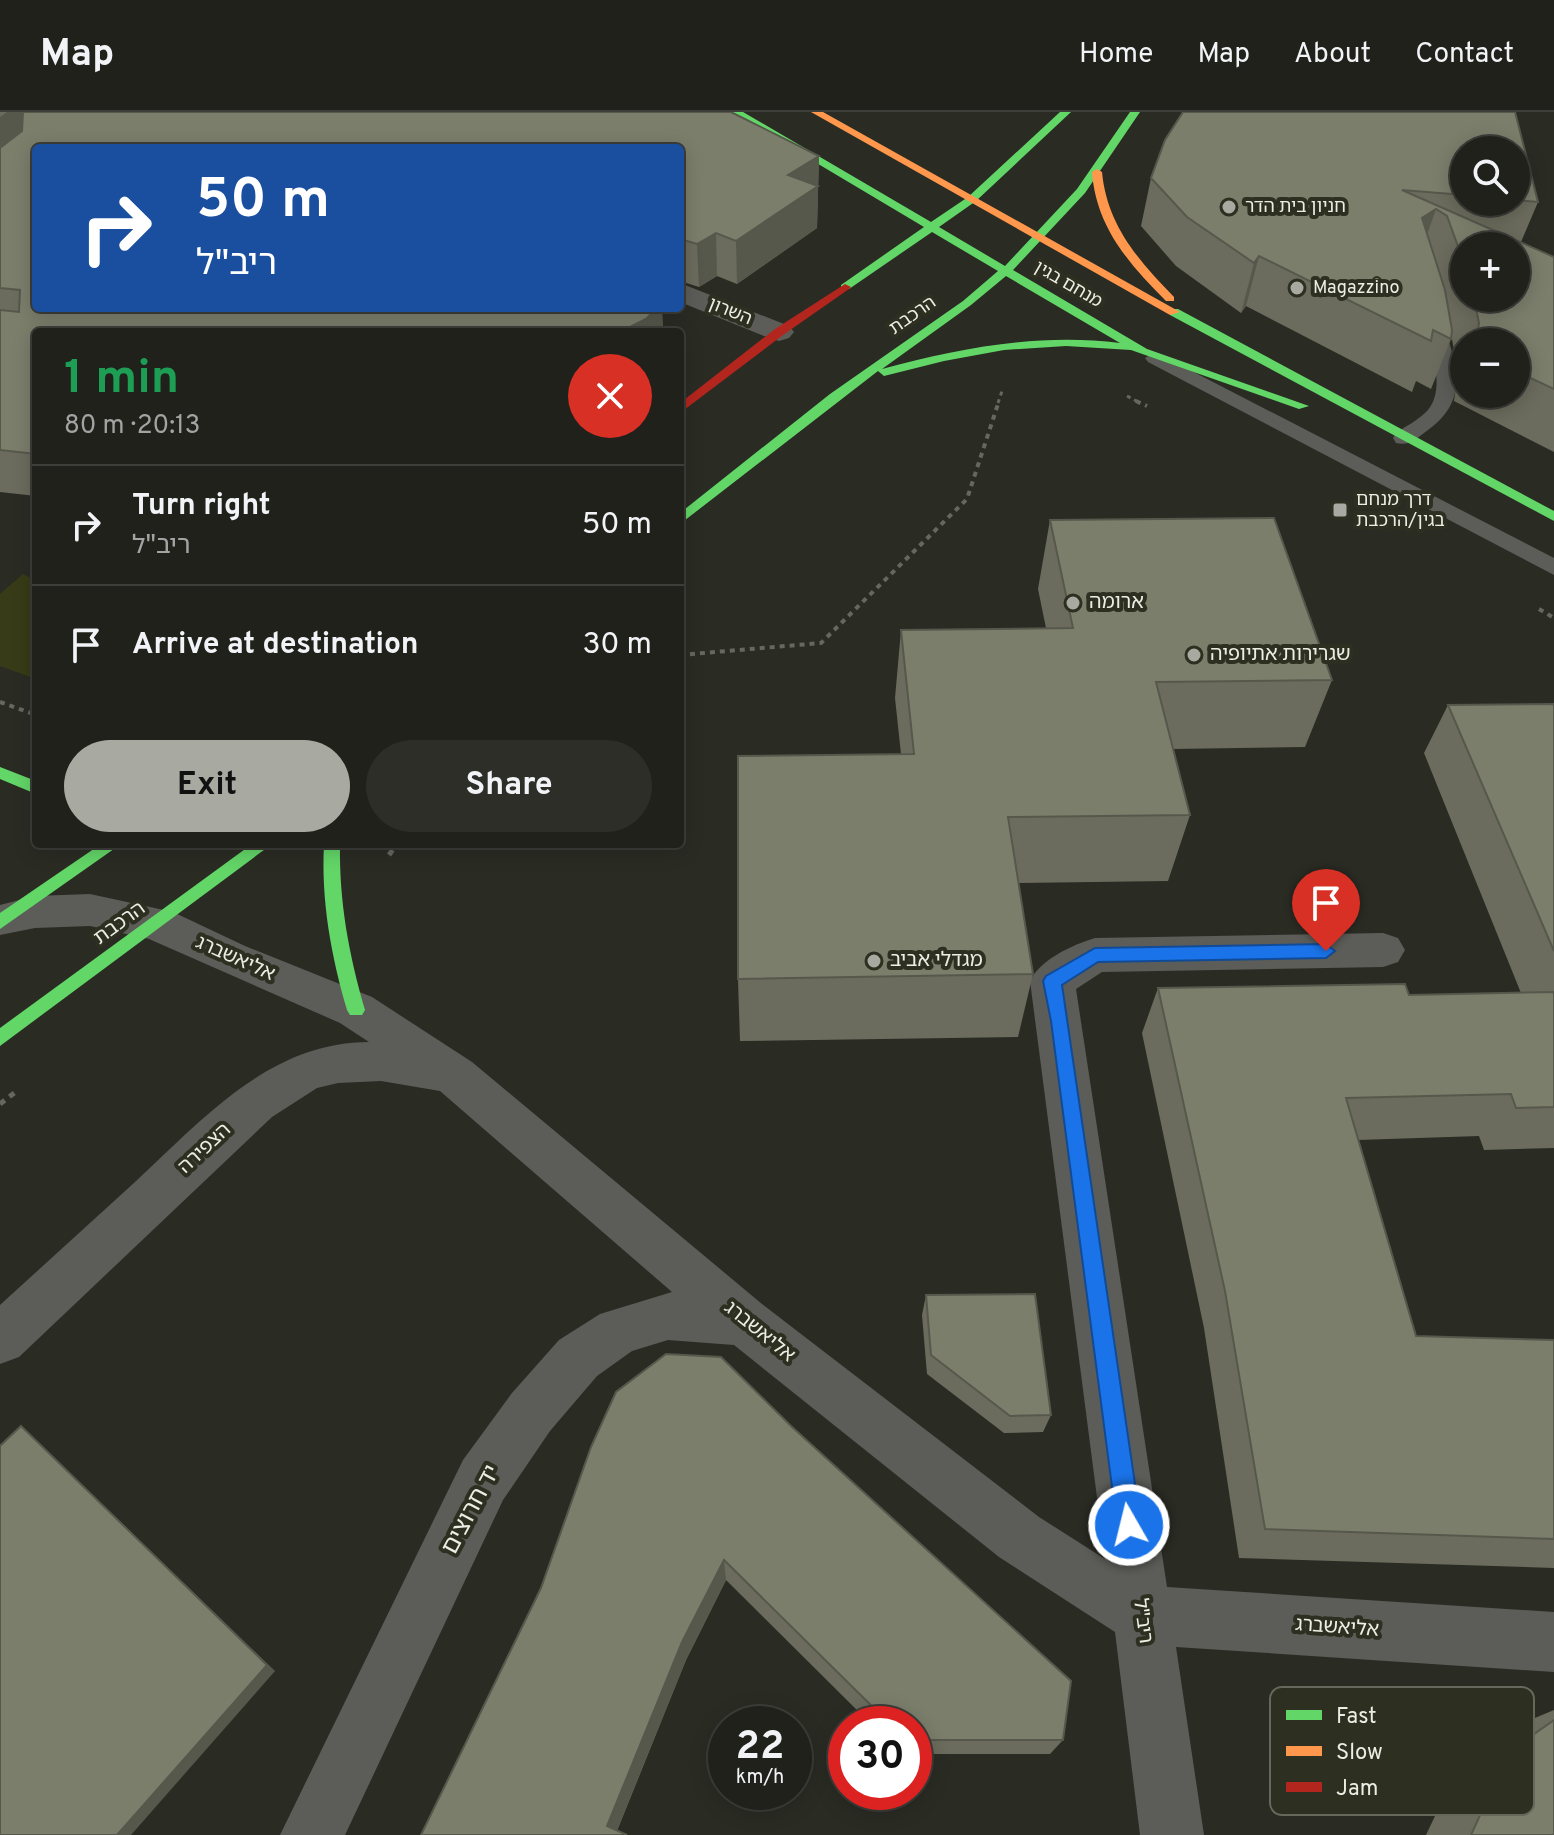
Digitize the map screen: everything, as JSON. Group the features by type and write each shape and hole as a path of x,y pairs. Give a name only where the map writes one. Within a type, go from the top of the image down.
{"street":[{"name":"מנחם בגין","path":"736,112 1143,352 1404,438"},
{"name":"מנחם בגין","path":"816,112 1205,330 1554,517"},
{"path":"684,406 779,332 972,199 1066,112"},
{"name":"הרכבת","path":"684,517 855,381 968,302 1005,271 1097,172 1135,112"},
{"path":"1097,172 1098,193 1117,236 1149,277 1205,330"},
{"name":"השרון","path":"684,294 779,332"},
{"path":"855,381 927,360 1005,348 1079,342 1118,345 1143,352"},
{"path":"684,399 708,387"},
{"path":"0,773 32,786"},
{"path":"2,921 107,848"},
{"name":"הרכבת","path":"0,1038 259,848"},
{"path":"332,848 330,892 333,933 356,1010"},
{"name":"אליאשברג","path":"2,921 35,912 90,910 158,924 230,958 356,1010 456,1076 744,1321 1019,1537 1141,1615 1554,1642"},
{"name":"ריב\"ל","path":"1172,1835 1052,981 1095,955 1383,950"},
{"name":"הצפירה","path":"0,1339 240,1116 287,1082 323,1067 367,1061 405,1064 456,1076"},
{"name":"יד חרוצים","path":"312,1835 483,1480 531,1412 578,1358 618,1331 668,1316 744,1321"}],"lane":[{"path":"1404,438 1438,412 1447,393 1442,357 1426,296"},
{"path":"1143,352 1554,568"}],"path":[{"path":"684,655 821,643 967,499 1003,387"},
{"path":"0,702 32,714"}],"green space":[{"path":"23,574 32,579 32,678 0,666 0,594"}],"building":[{"path":"23,112 731,112 819,156 788,175 818,186 736,241 716,233 697,244 684,240 684,144 32,144 32,312 653,312 628,328 32,328 32,454 0,450 0,310 19,312 20,290 0,288 0,148 22,131"},
{"path":"1183,112 1515,112 1521,136 1450,136 1450,194 1402,190 1450,211 1450,216 1461,216 1497,232 1453,232 1447,216 1436,209 1422,218 1445,290 1452,328 1450,338 1433,330 1431,341 1259,256 1254,263 1187,217 1151,178 1165,140"},
{"path":"1530,171 1538,202 1530,201"},
{"path":"1530,246 1554,257 1554,389 1530,378 1530,328 1478,328 1477,312 1530,312"},
{"path":"1274,518 1332,680 1156,682 1190,815 1008,817 1033,974 738,979 738,756 914,754 901,630 1073,628 1050,520"},
{"path":"1554,704 1554,951 1448,705"},
{"path":"1405,984 1409,995 1554,992 1554,1107 1516,1108 1511,1094 1346,1098 1416,1336 1554,1340 1554,1539 1265,1529 1225,1291 1158,988"},
{"path":"1035,1294 1051,1415 1010,1416 931,1355 926,1295"},
{"path":"666,1354 721,1357 791,1426 1071,1681 1063,1740 932,1740 932,1706 872,1706 724,1560 682,1642 607,1826 627,1835 421,1835 541,1588 591,1447 616,1392"},
{"path":"21,1426 267,1665 117,1835 0,1835 0,1446"},
{"path":"1554,1720 1554,1835 1471,1835 1480,1815 1534,1815 1534,1734"}],"traffic: fast":[{"path":"736,112 1143,352 1303,406"},
{"path":"845,287 972,199 1066,112"},
{"path":"684,517 834,397 967,303 1015,263 1081,191 1135,112"},
{"path":"1174,312 1554,517"},
{"path":"884,372 1004,346 1066,343 1127,348"},
{"path":"0,773 32,786"},
{"path":"0,922 107,848"},
{"path":"0,1038 259,848"},
{"path":"332,848 336,928 356,1010"}],"traffic: slow":[{"path":"816,112 1174,312"},
{"path":"1097,172 1103,209 1120,242 1170,299"}],"traffic: jam":[{"path":"684,406 779,332 845,287"}],"place":[{"name":"חניון בית הדר","path":"1229,207"},
{"name":"Magazzino","path":"1297,288"},
{"name":"דרך מנחם בגין/הרכבת","path":"1340,510"},
{"name":"ארומה","path":"1073,603"},
{"name":"שגרירות אתיופיה","path":"1194,655"},
{"name":"מגדלי אביב","path":"874,961"}],"route":[{"path":"1129,1525 1052,981 1095,955 1326,951"}]}
